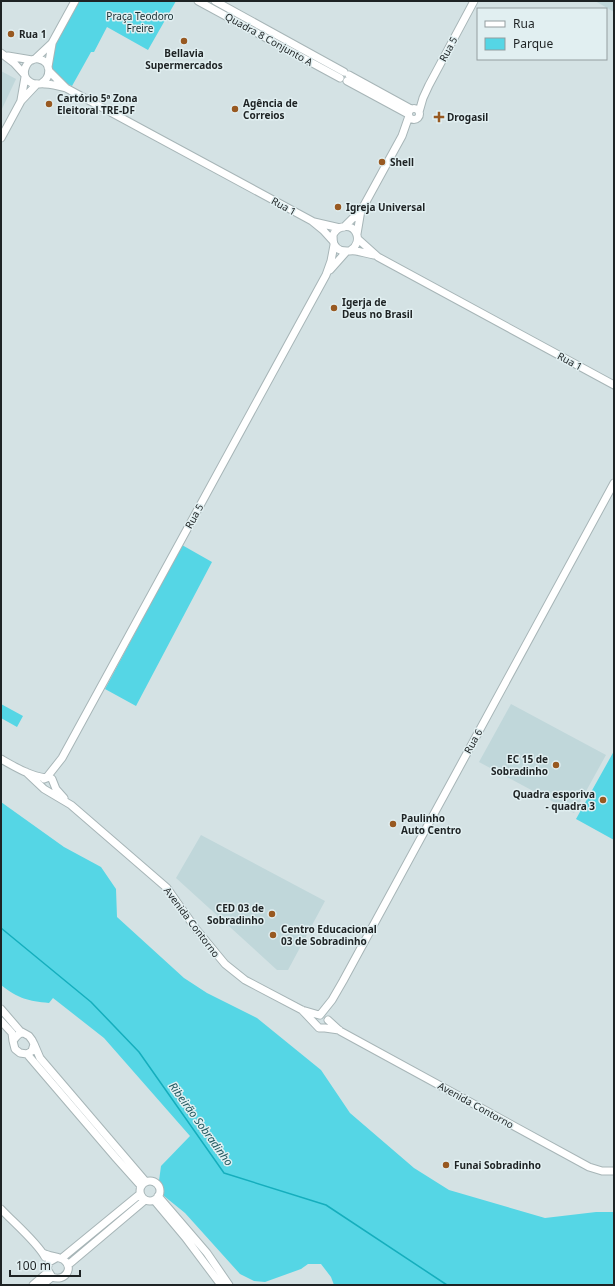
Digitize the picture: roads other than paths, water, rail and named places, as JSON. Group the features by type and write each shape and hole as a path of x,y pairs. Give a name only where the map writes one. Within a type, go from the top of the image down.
{"street":[{"path":"21,101 26,66 52,43 75,1"},
{"name":"Quadra 8 Conjunto A","path":"198,1 228,18 345,76 379,91 413,113"},
{"name":"Quadra 8 Conjunto A","path":"215,1 345,76"},
{"name":"Rua 5","path":"362,209 474,1"},
{"path":"220,13 221,8 224,6"},
{"path":"228,18 233,14 232,10"},
{"path":"1,138 21,101 47,78 52,43"},
{"path":"3,54 43,61 66,88"},
{"path":"3,54 25,75 30,82 66,88"},
{"path":"345,76 413,113"},
{"name":"Rua 1","path":"66,88 312,221"},
{"path":"326,275 331,261 334,233 362,209"},
{"path":"326,275 348,251 356,246 362,209"},
{"path":"312,221 352,228 357,236 378,257"},
{"path":"312,221 324,230 338,250 363,252 378,257"},
{"name":"Rua 1","path":"378,257 614,385"},
{"name":"Rua 5","path":"47,778 62,758 326,275"},
{"name":"Rua 6","path":"319,1015 332,1000 614,483"},
{"name":"Rua 5","path":"54,782 62,758"},
{"name":"Avenida Contorno","path":"1,759 26,772 47,778"},
{"name":"Avenida Contorno","path":"26,772 45,788 71,806 167,888 196,929 225,964 245,980 302,1010 319,1015"},
{"path":"47,778 52,779 54,782 52,789 45,788 42,782 47,778"},
{"name":"Avenida Contorno","path":"54,782 56,789 71,806"},
{"name":"Rua 6","path":"328,1019 332,1000"},
{"path":"1,1009 23,1033 29,1036 40,1058 144,1184"},
{"name":"Avenida Contorno","path":"302,1010 314,1023"},
{"path":"319,1015 325,1016 340,1031 319,1028 314,1023 314,1020 319,1015"},
{"path":"325,1028 328,1023 328,1019"},
{"path":"1,1021 12,1033 15,1049 20,1053 27,1054 32,1051 34,1044"},
{"name":"Avenida Contorno","path":"340,1031 589,1167 602,1171 614,1171"},
{"path":"14,1041 16,1035 23,1033"},
{"path":"27,1054 116,1158 144,1184"},
{"path":"42,1285 49,1272 52,1259 59,1258 140,1194 144,1184 152,1181 157,1184 160,1190 156,1198"},
{"path":"140,1194 145,1200"},
{"path":"1,1209 43,1253 49,1272 57,1279 63,1277 68,1272 68,1265 145,1200 156,1198"},
{"path":"156,1198 221,1285"},
{"path":"156,1198 207,1253 229,1285"},
{"path":"43,1253 59,1258 68,1265"},
{"path":"33,1285 49,1272"}],"waterway":[{"name":"Ribeirão Sobradinho","path":"1,928 91,1002 139,1052 224,1173 326,1205 447,1285"}],"place":[{"name":"Rua 1","path":"11,34"},
{"name":"Bellavia Supermercados","path":"184,41"},
{"name":"Cartório 5ª Zona Eleitoral TRE-DF","path":"49,104"},
{"name":"Agência de Correios","path":"235,109"},
{"name":"Drogasil","path":"439,117"},
{"name":"Shell","path":"382,162"},
{"name":"Igreja Universal","path":"338,207"},
{"name":"Igerja de Deus no Brasil","path":"334,308"},
{"name":"EC 15 de Sobradinho","path":"556,765"},
{"name":"Quadra esporiva - quadra 3","path":"603,800"},
{"name":"Paulinho Auto Centro","path":"393,824"},
{"name":"CED 03 de Sobradinho","path":"272,914"},
{"name":"Centro Educacional 03 de Sobradinho","path":"273,935"},
{"name":"Funai Sobradinho","path":"446,1165"}],"park label":[{"name":"Praça Teodoro Freire","path":"140,22"}]}
